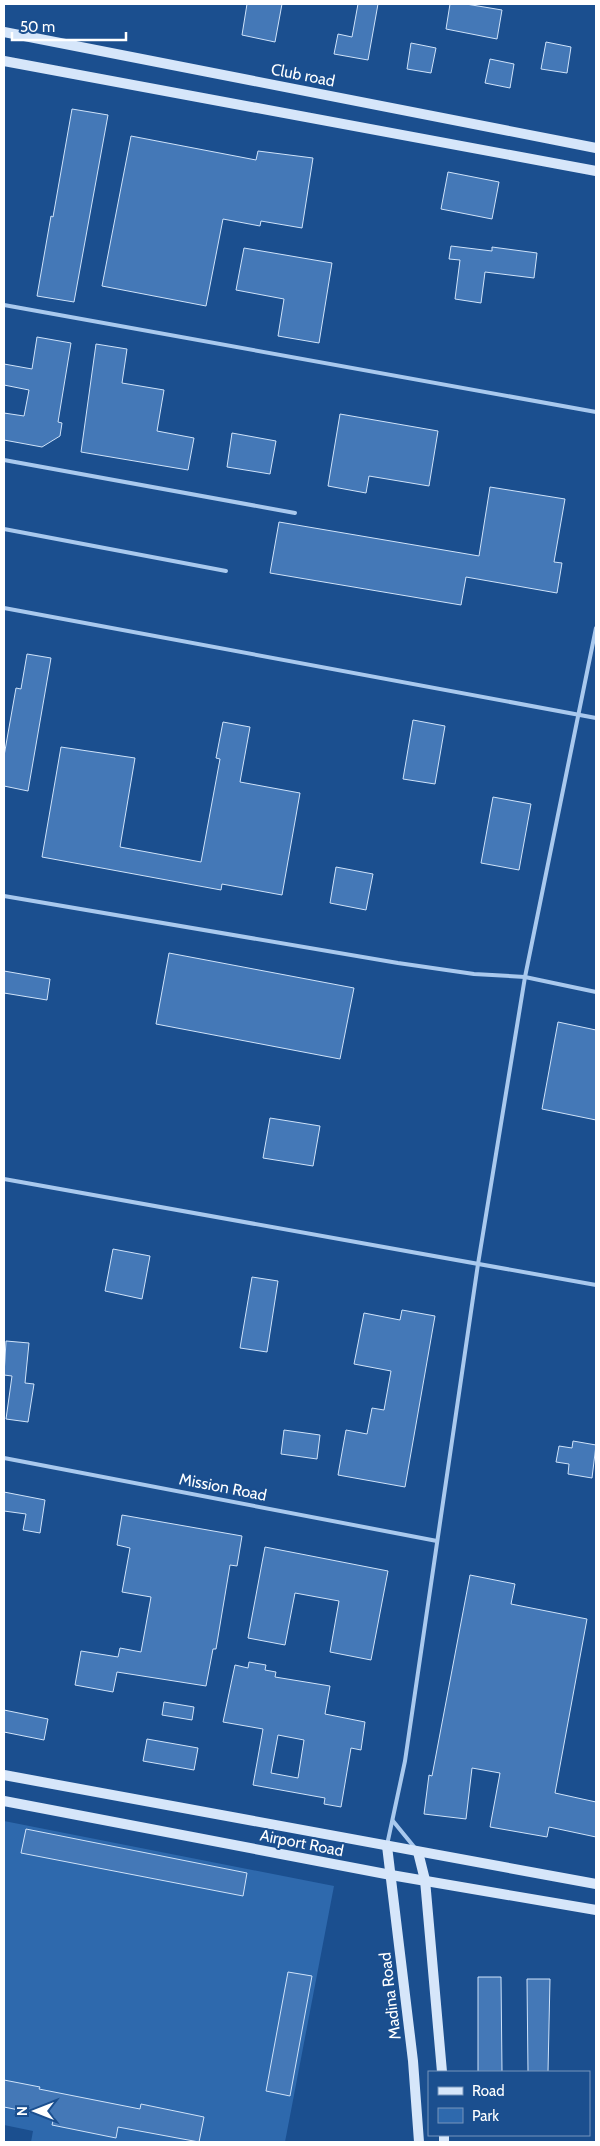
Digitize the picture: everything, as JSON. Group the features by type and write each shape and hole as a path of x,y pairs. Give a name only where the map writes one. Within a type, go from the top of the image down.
{"main road":[{"name":"Club road","path":"4,32 596,148"},
{"path":"4,61 596,171"},
{"name":"Airport Road","path":"4,1775 596,1884"},
{"name":"Airport Road","path":"4,1800 390,1875 596,1910"},
{"name":"Madina Road","path":"387,1846 413,2061 418,2142"},
{"path":"418,1852 425,1880 442,2071"}],"lane":[{"path":"4,305 596,412"},
{"path":"4,460 295,512"},
{"path":"4,529 226,572"},
{"path":"4,608 596,718"},
{"path":"387,1846 405,1761 478,1264 525,977 596,628"},
{"path":"4,896 398,963 474,974 525,977 596,992"},
{"path":"4,1179 596,1285"},
{"name":"Mission Road","path":"4,1458 437,1541"},
{"path":"392,1821 418,1852"}],"green space":[{"path":"4,1821 334,1886 285,2142 31,2142 33,2131 4,2125"}],"building":[{"path":"247,4 282,4 275,42 242,35"},
{"path":"358,4 378,4 368,60 334,54 338,34 352,37"},
{"path":"450,4 466,4 502,10 497,39 446,29"},
{"path":"546,42 571,47 567,73 541,69"},
{"path":"411,43 436,48 431,73 407,69"},
{"path":"490,59 514,64 510,88 485,83"},
{"path":"72,109 108,115 74,302 37,296"},
{"path":"131,136 256,160 258,151 313,158 302,228 261,221 260,226 223,219 206,306 102,286"},
{"path":"448,172 499,182 492,219 441,209"},
{"path":"451,246 492,251 492,247 537,253 534,278 485,272 481,303 455,299 460,260 449,259"},
{"path":"244,248 332,263 319,343 278,336 284,299 236,290"},
{"path":"37,337 71,343 58,422 62,423 60,436 42,447 4,440 4,413 24,416 29,390 4,385 4,364 32,369"},
{"path":"96,344 127,349 122,383 164,390 157,431 194,438 188,470 81,452"},
{"path":"340,414 438,431 429,486 369,476 366,493 328,486"},
{"path":"232,433 276,441 270,474 227,467"},
{"path":"490,487 565,499 554,562 562,563 557,593 466,577 461,605 270,573 279,522 479,556"},
{"path":"27,654 51,658 28,791 4,786 4,756 16,688 21,689"},
{"path":"413,720 445,726 435,784 403,779"},
{"path":"223,722 250,727 240,782 300,793 282,895 222,884 221,890 42,857 61,747 135,758 120,847 201,862 220,759 216,758"},
{"path":"493,797 531,804 519,870 481,863"},
{"path":"336,867 373,874 366,910 330,903"},
{"path":"169,953 354,988 340,1059 156,1024"},
{"path":"4,971 50,979 47,1000 4,993"},
{"path":"558,1022 596,1030 596,1120 542,1109"},
{"path":"270,1118 320,1126 313,1166 263,1158"},
{"path":"113,1249 150,1256 142,1299 105,1291"},
{"path":"252,1277 278,1281 267,1352 240,1348"},
{"path":"402,1310 435,1316 405,1487 338,1475 346,1430 367,1434 372,1408 384,1410 391,1371 354,1364 364,1313 400,1320"},
{"path":"6,1341 29,1343 25,1383 34,1384 28,1422 6,1419 12,1376 4,1375"},
{"path":"284,1430 320,1435 317,1459 281,1454"},
{"path":"573,1441 596,1445 592,1478 568,1474 569,1464 556,1462 559,1446 572,1448"},
{"path":"4,1492 45,1500 40,1533 23,1530 26,1514 4,1511"},
{"path":"122,1515 242,1536 237,1566 230,1565 216,1649 213,1649 206,1686 117,1672 113,1692 75,1685 81,1651 118,1657 120,1648 141,1652 151,1597 122,1592 130,1548 117,1545"},
{"path":"265,1547 388,1571 371,1660 330,1652 339,1601 295,1593 285,1645 248,1638"},
{"path":"470,1575 515,1584 511,1604 587,1619 555,1793 596,1802 596,1837 549,1827 547,1837 490,1827 500,1773 472,1768 466,1819 424,1814 429,1775 432,1776"},
{"path":"249,1662 266,1665 265,1670 276,1672 275,1677 330,1686 325,1714 365,1722 361,1750 351,1748 341,1807 324,1804 325,1798 253,1785 263,1729 223,1722 235,1665 248,1668","holes":["278,1735 304,1740 298,1778 271,1773"]},
{"path":"164,1702 194,1707 192,1720 162,1715"},
{"path":"4,1710 48,1719 44,1740 4,1732"},
{"path":"147,1739 198,1748 194,1770 143,1761"},
{"path":"26,1829 247,1873 243,1896 21,1853"},
{"path":"288,1972 312,1976 290,2096 266,2091"},
{"path":"478,1977 501,1977 502,2071 478,2071"},
{"path":"527,1979 550,1979 548,2071 528,2071"},
{"path":"4,2080 40,2087 39,2089 140,2109 141,2104 204,2117 199,2142 118,2127 116,2138 52,2125 54,2117 4,2107"}]}
